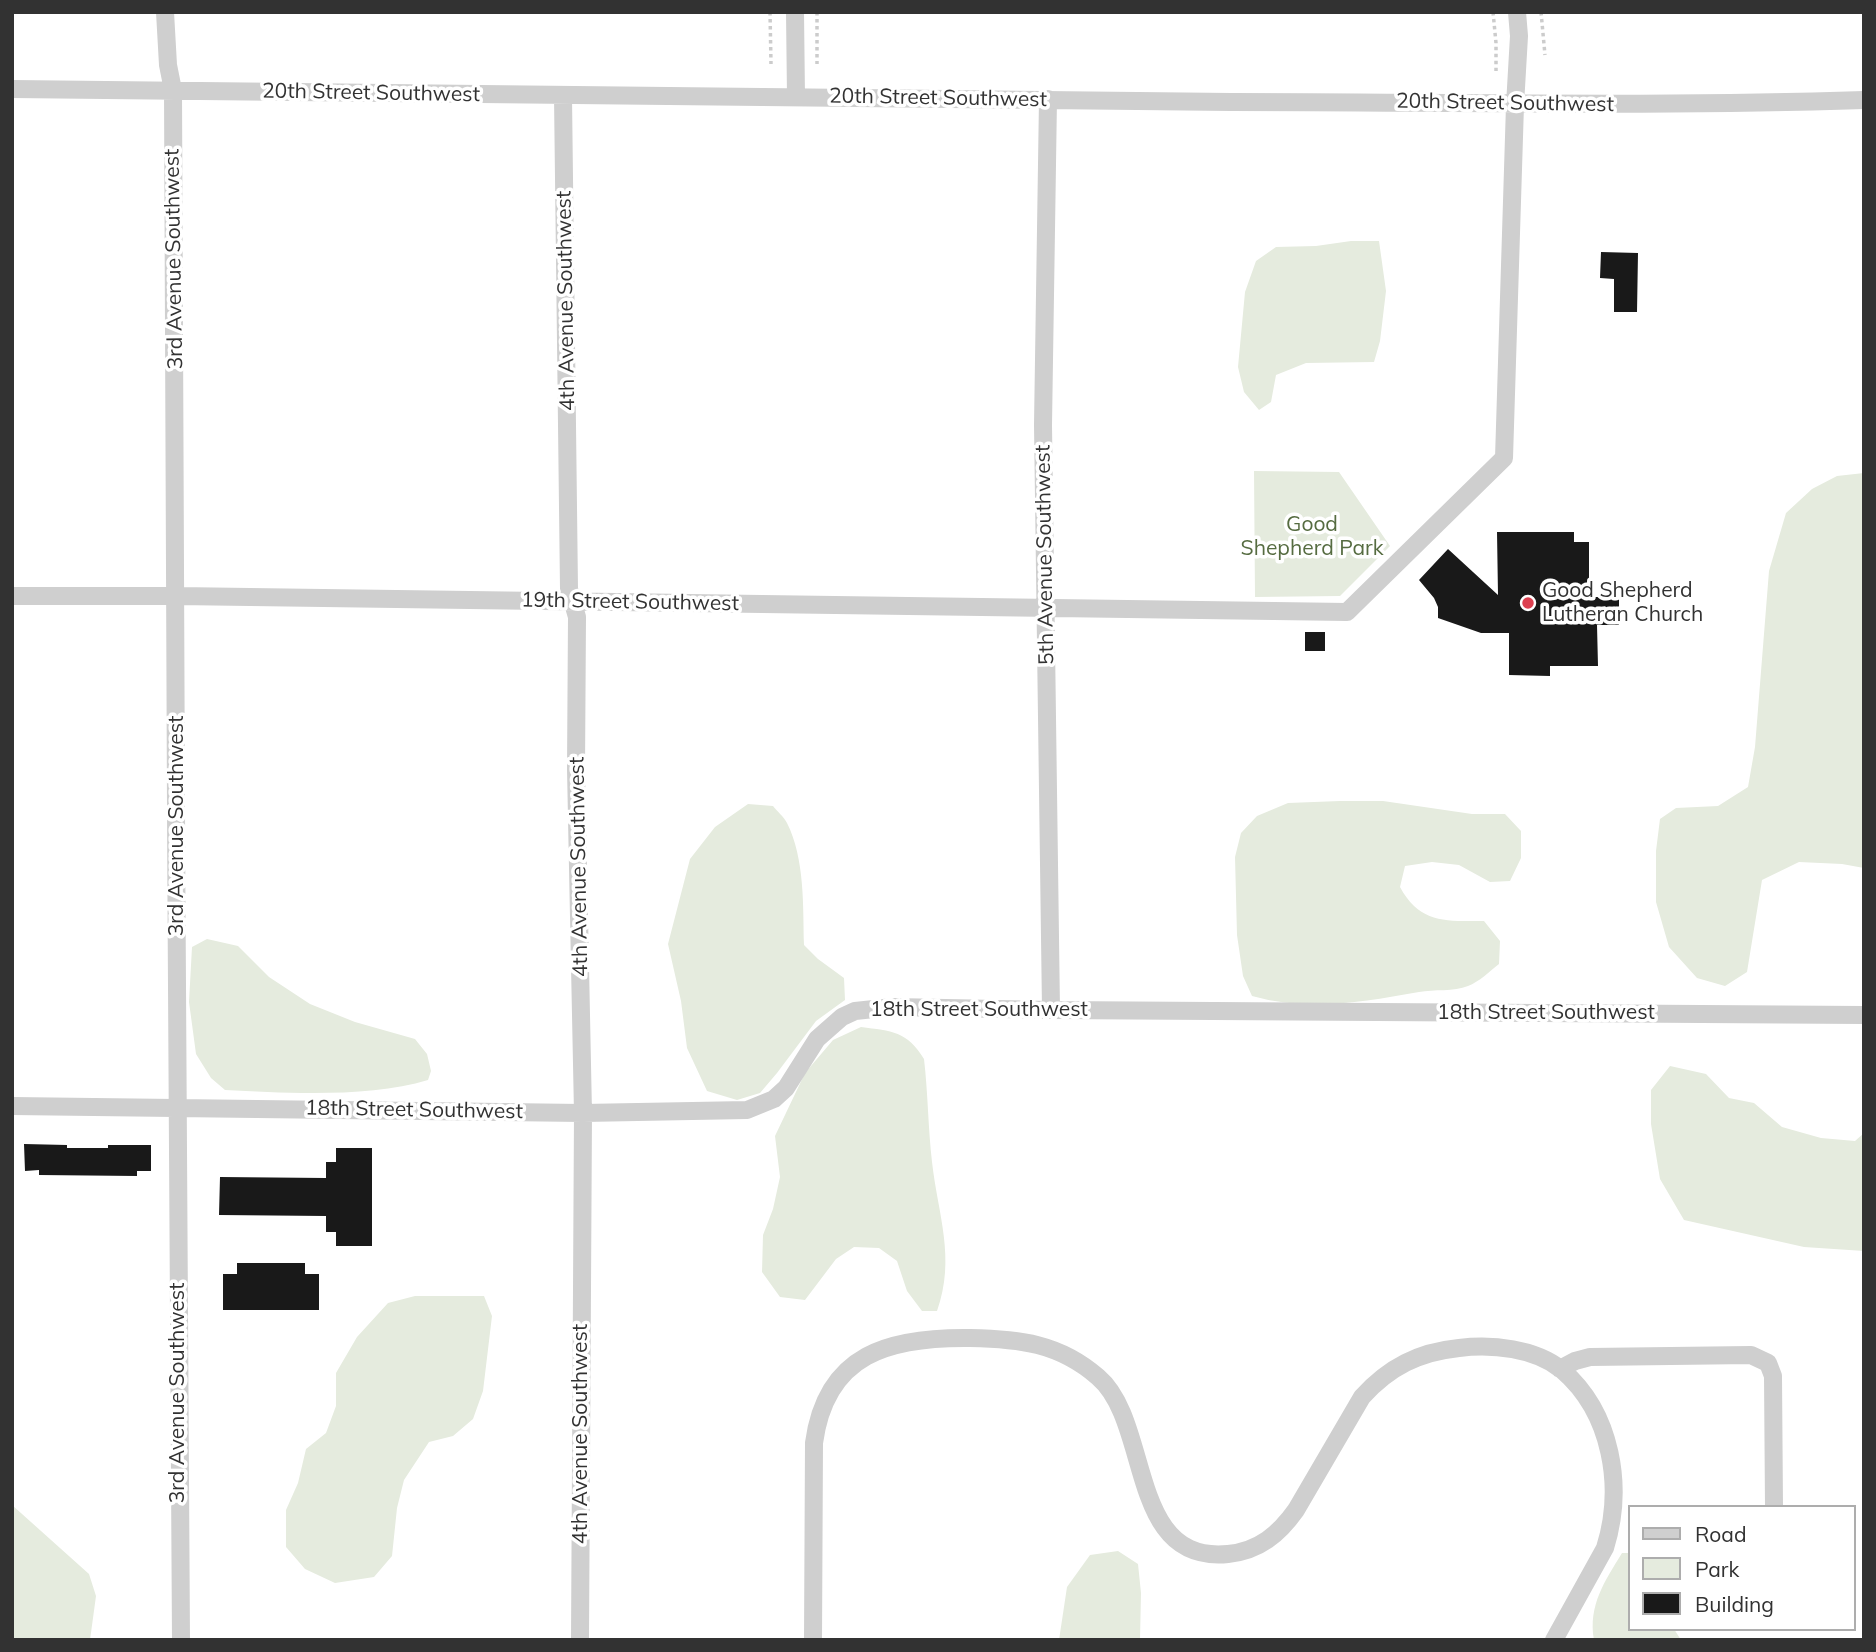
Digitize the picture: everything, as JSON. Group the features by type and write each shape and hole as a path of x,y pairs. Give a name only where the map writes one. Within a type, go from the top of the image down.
{"street":[{"name":"3rd Avenue Southwest","path":"165,12 168,65 173,90 181,1640"},
{"path":"795,12 796,97"},
{"name":"19th Street Southwest","path":"12,596 1347,612 1504,458 1519,36 1517,12"},
{"name":"20th Street Southwest","path":"12,89 1515,105 1760,104 1864,100"},
{"name":"4th Avenue Southwest","path":"563,96 569,589 577,617 576,769 583,1112 580,1640"},
{"name":"5th Avenue Southwest","path":"1048,99 1043,425 1051,1010"},
{"name":"18th Street Southwest","path":"12,1106 583,1112 747,1110 765,1104 786,1088 817,1039 830,1026 855,1011 892,1007 1864,1015"},
{"path":"813,1640 814,1443 817,1421 826,1398 835,1384 860,1359 887,1345 916,1339 1005,1338 1042,1345 1077,1360 1101,1379 1127,1424 1147,1496 1168,1531 1200,1552 1221,1554 1263,1544 1283,1527 1296,1510 1362,1396 1391,1369 1438,1350 1495,1347 1535,1357 1560,1368 1582,1391 1599,1420 1610,1457 1614,1491 1610,1531 1605,1548 1553,1640"},
{"path":"1560,1368 1590,1356 1751,1355 1768,1363 1773,1376 1774,1505"}],"path":[{"path":"770,12 771,64"},
{"path":"817,12 817,64"},
{"path":"1493,12 1496,71"},
{"path":"1541,12 1545,55"}],"green space":[{"path":"1351,241 1379,241 1386,291 1380,341 1374,362 1306,363 1276,375 1271,402 1259,410 1244,392 1238,367 1245,292 1256,261 1276,247 1316,246"},
{"name":"Good Shepherd Park","path":"1254,471 1339,472 1390,546 1340,596 1255,597"},
{"path":"1864,473 1864,868 1799,862 1762,880 1747,972 1725,986 1697,978 1669,947 1656,902 1656,851 1660,819 1676,808 1718,806 1748,787 1755,747 1769,571 1786,513 1812,489 1837,476"},
{"path":"1383,801 1472,814 1505,814 1521,831 1521,858 1510,881 1490,882 1459,865 1432,862 1405,866 1400,887 1416,908 1425,914 1446,920 1484,921 1500,941 1499,964 1476,982 1457,989 1336,1004 1295,1004 1252,996 1243,976 1237,935 1235,857 1241,833 1257,816 1288,803"},
{"path":"748,804 773,806 787,823 800,867 804,945 844,978 845,1000 816,1021 760,1093 737,1100 707,1091 687,1048 681,1001 668,944 690,859 715,827"},
{"path":"207,939 238,946 269,977 310,1004 355,1022 415,1039 427,1054 431,1071 428,1080 405,1086 354,1092 225,1090 211,1078 196,1054 189,1002 192,947"},
{"path":"861,1027 898,1034 911,1043 924,1059 932,1162 945,1255 945,1273 937,1311 922,1311 907,1291 897,1261 879,1248 854,1247 836,1259 805,1300 780,1297 762,1272 763,1235 773,1209 780,1177 775,1136 805,1073 833,1040"},
{"path":"1670,1066 1706,1074 1729,1098 1754,1103 1782,1127 1821,1138 1855,1141 1864,1133 1864,1251 1804,1247 1684,1220 1660,1179 1651,1124 1651,1090"},
{"path":"415,1296 484,1296 492,1316 483,1391 473,1419 453,1436 429,1442 404,1480 397,1508 392,1556 374,1577 335,1583 305,1569 286,1547 286,1510 298,1483 306,1449 326,1433 336,1406 336,1373 357,1337 388,1303"},
{"path":"12,1505 89,1574 96,1596 90,1640 12,1640"},
{"path":"1118,1551 1138,1564 1141,1593 1140,1640 1059,1640 1067,1587 1090,1555"},
{"path":"1622,1553 1628,1553 1628,1631 1675,1631 1681,1640 1594,1640 1593,1616 1604,1584"}],"building":[{"path":"1601,252 1638,253 1637,312 1614,312 1614,279 1600,278"},
{"name":"Good Shepherd Lutheran Church","path":"1497,532 1574,532 1574,542 1589,542 1589,597 1619,597 1619,625 1597,625 1598,666 1550,666 1550,676 1509,675 1509,633 1481,633 1438,618 1438,607 1434,598 1419,580 1448,549 1498,595"},
{"path":"1305,632 1325,632 1325,651 1305,651"},
{"path":"24,1144 67,1145 67,1148 151,1145 151,1171 137,1171 137,1176 39,1175 39,1170 25,1171"},
{"path":"336,1148 372,1148 372,1246 336,1246 336,1232 326,1232 326,1216 219,1215 220,1177 326,1178 326,1162 336,1162"},
{"path":"237,1263 305,1263 305,1274 319,1274 319,1310 223,1310 223,1274 237,1274"}],"place":[{"name":"Good Shepherd Lutheran Church","path":"1528,603"}]}
